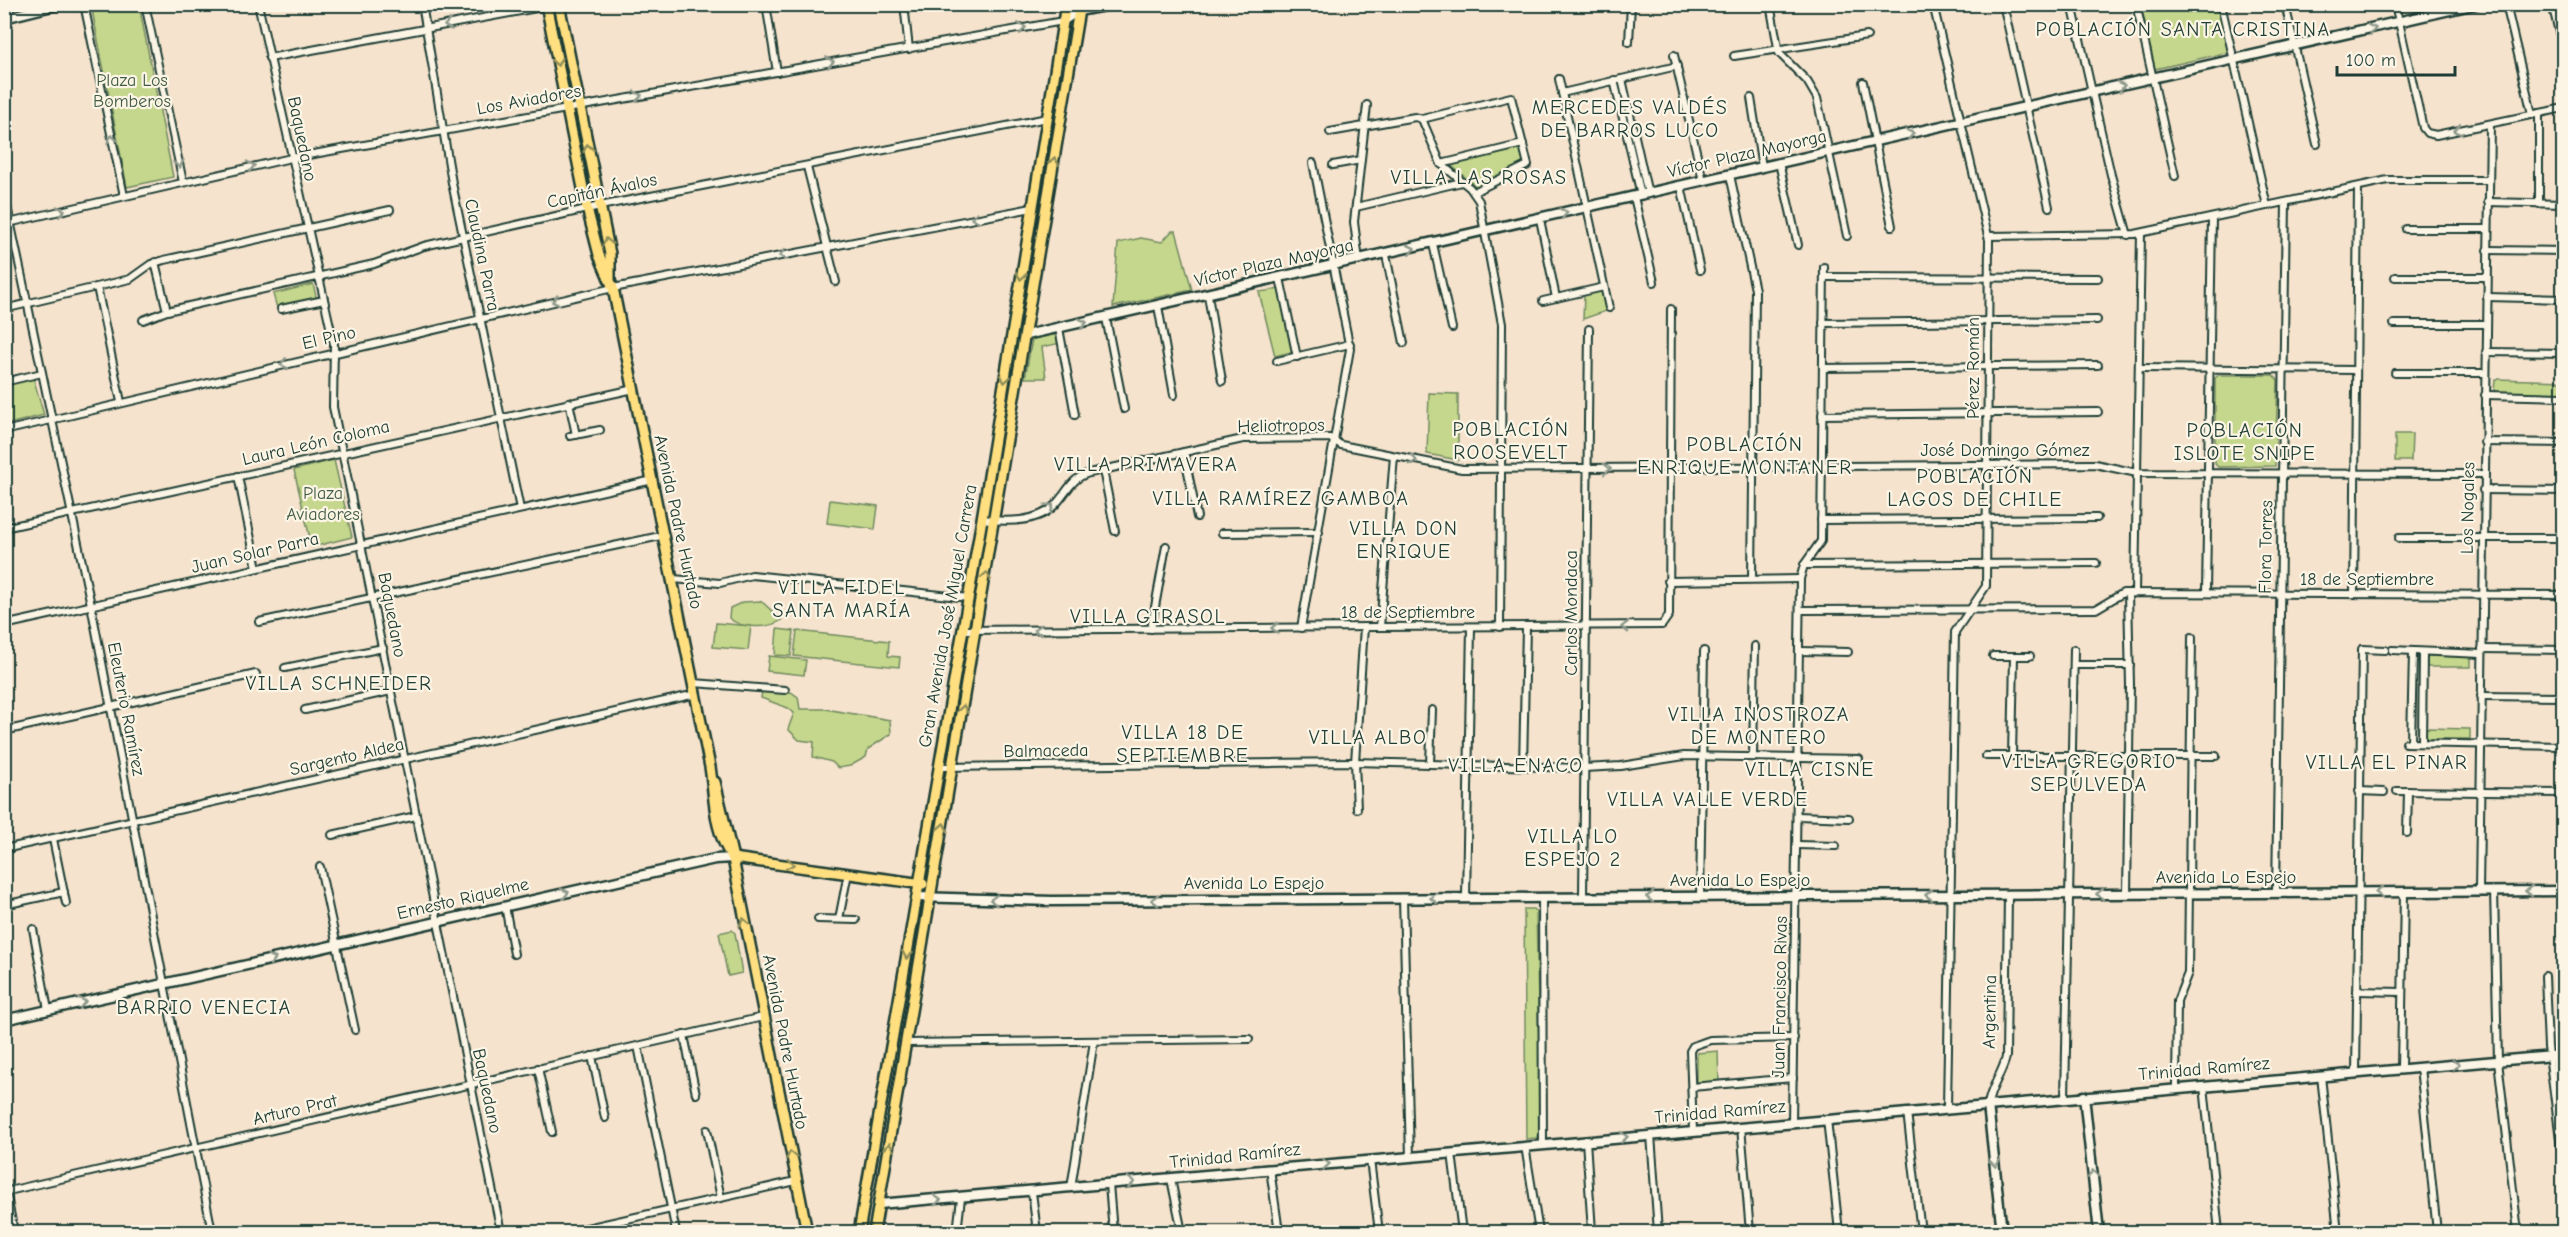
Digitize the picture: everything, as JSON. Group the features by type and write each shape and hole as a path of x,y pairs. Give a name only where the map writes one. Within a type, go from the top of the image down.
{"main road":[{"path":"4,18 60,4"},
{"name":"Avenida Padre Hurtado","path":"558,4 611,260 611,283"},
{"name":"Gran Avenida José Miguel Carrera","path":"859,1233 969,598 1066,4"},
{"path":"1063,21 1079,8 1115,4"},
{"name":"Víctor Plaza Mayorga","path":"1026,335 1386,255 2476,4"},
{"name":"Avenida Padre Hurtado","path":"546,5 587,208 599,255 611,283 634,389 711,771 713,804 724,845 733,858 807,1233"},
{"name":"Gran Avenida José Miguel Carrera","path":"874,1233 995,521 1079,8"},
{"path":"1032,208 1044,219"},
{"path":"1014,321 1026,335"},
{"name":"Ernesto Riquelme","path":"4,1020 720,858 933,885"},
{"name":"Avenida Lo Espejo","path":"917,897 1052,901 2564,891"},
{"name":"Trinidad Ramírez","path":"879,1204 2564,1055"},
{"path":"2084,1096 2099,1233"},
{"name":"Argentina","path":"1988,1105 2002,1233"},
{"path":"867,1190 879,1204"}],"street":[{"path":"84,4 124,196"},
{"path":"145,4 183,182"},
{"name":"Baquedano","path":"258,4 335,352 332,396 501,1233"},
{"name":"Claudina Parra","path":"422,4 443,131 520,509"},
{"path":"269,58 558,4"},
{"path":"766,4 777,72"},
{"path":"904,4 909,49"},
{"path":"1629,42 1631,4"},
{"path":"1770,4 1778,50 1814,92 1819,105 1827,153 1846,236"},
{"name":"Pérez Román","path":"1933,4 1988,236 1985,588 1955,632 1947,1108"},
{"path":"2003,4 2049,207"},
{"path":"2072,4 2128,234"},
{"path":"2136,4 2175,176"},
{"path":"2221,4 2267,206"},
{"path":"2285,4 2317,144"},
{"path":"2395,4 2422,125 2427,133 2436,135 2564,108"},
{"path":"2506,4 2532,114"},
{"path":"2552,4 2564,52"},
{"name":"Los Aviadores","path":"8,223 291,158 1063,21"},
{"path":"1734,56 1867,36"},
{"path":"1674,55 1703,181"},
{"path":"1562,93 1677,66"},
{"path":"1558,79 1609,308"},
{"path":"1618,80 1641,195 1654,282"},
{"path":"1863,82 1873,142 1892,226"},
{"path":"1330,132 1365,128 1415,117 1422,119 1511,97 1528,165 1474,192"},
{"path":"1751,98 1762,167"},
{"path":"1359,261 1354,232 1367,105"},
{"path":"2539,204 2540,113"},
{"name":"Capitán Ávalos","path":"143,320 167,311 318,278 464,237 587,208 807,167 1047,118"},
{"path":"1422,119 1441,164 1474,192 1480,204 1502,313 1500,627"},
{"name":"Los Nogales","path":"2480,891 2483,474 2490,124"},
{"path":"1441,164 1523,144"},
{"path":"1334,165 1361,160"},
{"path":"1301,628 1336,442 1350,344 1313,163"},
{"path":"1779,164 1798,245"},
{"path":"807,167 836,282"},
{"path":"1730,175 1755,283 1752,579"},
{"path":"1988,236 2141,233 2393,180 2489,180"},
{"path":"1356,207 1462,182"},
{"path":"1681,186 1700,270"},
{"path":"2354,594 2358,187"},
{"name":"Eleuterio Ramírez","path":"4,192 8,223 28,304 91,605 212,1233"},
{"name":"Flora Torres","path":"2276,893 2286,202"},
{"path":"2488,202 2564,204"},
{"name":"El Pino","path":"4,430 480,319 611,283 1032,208"},
{"path":"4,309 130,279 155,262 390,210"},
{"path":"2206,593 2212,218"},
{"path":"1540,219 1556,298"},
{"path":"2406,229 2488,230"},
{"path":"2127,894 2130,665 2137,473 2141,233"},
{"path":"1433,244 1452,328"},
{"path":"2487,250 2564,251"},
{"path":"1386,255 1404,343"},
{"path":"155,262 167,311"},
{"name":"Juan Francisco Rivas","path":"1792,1122 1800,579 1804,565 1820,544 1824,267"},
{"path":"2395,277 2487,277"},
{"path":"1824,278 2098,278"},
{"path":"1280,279 1297,357"},
{"path":"97,287 121,402"},
{"path":"1543,301 1604,287"},
{"path":"1208,295 1222,381"},
{"path":"2487,297 2564,299"},
{"path":"281,309 324,300"},
{"path":"1158,306 1174,395"},
{"path":"1671,309 1668,581 1800,579"},
{"path":"1106,318 1124,409"},
{"path":"1823,323 2097,320"},
{"path":"2394,324 2486,324"},
{"path":"1059,328 1075,415"},
{"name":"Carlos Mondaca","path":"1583,897 1589,329"},
{"path":"1277,361 1350,344"},
{"path":"2486,352 2564,353"},
{"path":"1823,369 2098,365"},
{"path":"2139,368 2356,370"},
{"path":"4,382 42,373"},
{"path":"2395,373 2485,373"},
{"name":"Laura León Coloma","path":"4,528 634,389"},
{"path":"2485,396 2564,397"},
{"path":"569,402 573,435 600,430"},
{"path":"1822,415 2098,412"},
{"name":"Heliotropos","path":"982,519 1016,520 1043,513 1056,504 1074,480 1103,470 1256,438 1330,438 1336,442 1455,469 1670,468"},
{"path":"2484,442 2564,443"},
{"path":"1184,452 1197,518"},
{"path":"1380,627 1394,456"},
{"name":"José Domingo Gómez","path":"1670,468 2095,464 2137,473 2483,474"},
{"path":"1103,470 1115,531"},
{"path":"238,476 257,568"},
{"name":"Juan Solar Parra","path":"4,625 653,480"},
{"path":"2483,490 2564,491"},
{"path":"1821,520 2097,518"},
{"path":"1222,532 1319,532"},
{"path":"259,622 664,535"},
{"path":"2399,538 2564,538"},
{"path":"1151,629 1166,546"},
{"path":"1804,565 2096,563"},
{"path":"673,579 720,583 752,575 969,598"},
{"name":"18 de Septiembre","path":"963,630 1656,626 1665,624 1668,615 1668,581"},
{"path":"1800,610 2096,609 2117,594 2132,593"},
{"name":"18 de Septiembre","path":"2132,593 2564,595"},
{"path":"1357,809 1354,762 1364,627"},
{"path":"1466,898 1471,627"},
{"path":"1523,766 1526,627"},
{"path":"2176,1088 2177,1000 2188,973 2192,637"},
{"path":"1753,757 1755,646"},
{"path":"285,668 383,648"},
{"path":"2065,1098 2074,649"},
{"path":"2356,1073 2362,649 2423,653 2564,650"},
{"path":"1700,897 1704,651"},
{"path":"1800,651 1848,652"},
{"path":"2413,652 2409,743 2564,746"},
{"path":"2422,742 2423,653"},
{"path":"1993,656 2030,656"},
{"path":"2012,756 2014,656"},
{"path":"2074,665 2130,665"},
{"path":"4,731 256,675"},
{"path":"694,683 785,690"},
{"path":"305,710 391,691"},
{"name":"Sargento Aldea","path":"4,849 696,694"},
{"path":"2481,696 2564,697"},
{"path":"1430,764 1432,710"},
{"name":"Balmaceda","path":"939,767 1354,762 1584,768 1702,756 1859,759"},
{"path":"1986,756 2216,756"},
{"path":"2359,791 2384,792"},
{"path":"2397,791 2564,794"},
{"path":"2407,833 2408,791"},
{"path":"333,836 416,816"},
{"path":"1798,816 1849,818"},
{"path":"53,838 66,903"},
{"path":"1797,845 1836,846"},
{"path":"320,867 355,1030"},
{"path":"839,919 848,873"},
{"path":"2494,891 2498,1061 2518,1233"},
{"path":"4,905 64,892"},
{"path":"2401,1069 2404,892"},
{"name":"Argentina","path":"1988,1105 1991,1089 2006,1057 2008,895"},
{"path":"1542,898 1543,1144"},
{"path":"1402,899 1410,1157"},
{"path":"505,906 514,954"},
{"path":"818,919 856,920"},
{"path":"33,929 48,1010"},
{"path":"2545,976 2550,1056 2564,1170"},
{"path":"2357,992 2402,992"},
{"name":"Arturo Prat","path":"5,1192 763,1017"},
{"path":"684,1035 696,1094"},
{"path":"1693,1131 1690,1051 1693,1046 1701,1042 1794,1038"},
{"path":"906,1043 1248,1039"},
{"path":"1071,1188 1094,1041"},
{"path":"638,1046 676,1233"},
{"path":"592,1056 605,1118"},
{"path":"2420,1067 2438,1233"},
{"path":"538,1068 552,1132"},
{"path":"2321,1076 2338,1233"},
{"path":"1692,1087 1793,1078"},
{"path":"2204,1086 2218,1233"},
{"path":"1907,1112 1921,1233"},
{"path":"1827,1119 1839,1233"},
{"path":"1742,1126 1750,1233"},
{"path":"707,1130 721,1198"},
{"path":"1651,1135 1658,1233"},
{"path":"1586,1140 1592,1233"},
{"path":"1525,1146 1539,1233"},
{"path":"1452,1153 1462,1233"},
{"path":"1370,1160 1378,1233"},
{"path":"1270,1169 1279,1233"},
{"path":"1171,1179 1182,1233"},
{"path":"569,1233 796,1181"},
{"path":"1109,1184 1113,1233"},
{"path":"5,1192 14,1233"},
{"path":"1032,1192 1037,1233"},
{"path":"957,1233 961,1198"},
{"path":"2531,1233 2564,1230"}],"green space":[{"name":"Plaza Los Bomberos","path":"91,5 139,5 173,177 127,187"},
{"path":"2141,5 2218,5 2229,52 2155,69"},
{"path":"1519,148 1525,164 1477,187 1449,164"},
{"path":"1172,231 1176,231 1192,290 1113,307 1118,243 1141,238 1162,242"},
{"path":"313,284 317,300 277,308 273,294"},
{"path":"1280,289 1295,351 1275,356 1259,292"},
{"path":"1601,290 1606,311 1583,319 1584,295"},
{"path":"1059,334 1061,343 1042,347 1046,378 1025,378 1032,339"},
{"path":"2219,375 2273,375 2278,380 2275,466 2218,467 2215,464 2215,378"},
{"path":"33,377 44,415 5,425 4,384"},
{"path":"2495,379 2563,381 2563,395 2494,393"},
{"path":"1429,393 1458,394 1458,460 1427,454"},
{"path":"2395,434 2412,434 2411,461 2395,461"},
{"name":"Plaza Aviadores","path":"334,460 352,537 312,547 294,470"},
{"path":"830,500 878,506 875,529 827,523"},
{"path":"761,601 782,620 770,625 748,626 729,618 730,608 743,602"},
{"path":"716,623 751,626 748,650 713,647"},
{"path":"777,629 794,631 791,656 775,655"},
{"path":"797,631 889,641 888,656 900,657 899,667 794,656"},
{"path":"769,656 806,660 804,675 767,671"},
{"path":"2427,656 2471,656 2471,667 2427,667"},
{"path":"762,691 791,692 798,697 800,709 825,709 890,720 891,734 868,749 866,757 850,766 838,768 832,762 813,757 814,742 799,740 788,729 794,713 788,708 761,698"},
{"path":"2426,728 2470,729 2470,739 2426,739"},
{"path":"1524,909 1533,909 1536,912 1541,1133 1536,1138 1526,1139"},
{"path":"732,930 735,933 742,973 728,976 719,933"},
{"path":"1718,1051 1719,1084 1697,1086 1697,1053"}],"district":[{"name":"POBLACIÓN SANTA CRISTINA","path":"2183,29"},
{"name":"MERCEDES VALDÉS DE BARROS LUCO","path":"1630,118"},
{"name":"VILLA LAS ROSAS","path":"1479,177"},
{"name":"POBLACIÓN ROOSEVELT","path":"1511,440"},
{"name":"POBLACIÓN ISLOTE SNIPE","path":"2245,442"},
{"name":"POBLACIÓN ENRIQUE MONTANER","path":"1745,456"},
{"name":"VILLA PRIMAVERA","path":"1146,464"},
{"name":"POBLACIÓN LAGOS DE CHILE","path":"1975,488"},
{"name":"VILLA RAMÍREZ GAMBOA","path":"1281,498"},
{"name":"VILLA DON ENRIQUE","path":"1404,540"},
{"name":"VILLA FIDEL SANTA MARÍA","path":"842,598"},
{"name":"VILLA GIRASOL","path":"1148,616"},
{"name":"VILLA SCHNEIDER","path":"339,683"},
{"name":"VILLA INOSTROZA DE MONTERO","path":"1759,726"},
{"name":"VILLA ALBO","path":"1368,737"},
{"name":"VILLA 18 DE SEPTIEMBRE","path":"1183,744"},
{"name":"VILLA EL PINAR","path":"2387,762"},
{"name":"VILLA ENACO","path":"1516,765"},
{"name":"VILLA CISNE","path":"1810,769"},
{"name":"VILLA GREGORIO SEPÚLVEDA","path":"2089,772"},
{"name":"VILLA VALLE VERDE","path":"1708,799"},
{"name":"VILLA LO ESPEJO 2","path":"1573,848"},
{"name":"BARRIO VENECIA","path":"204,1007"}]}
